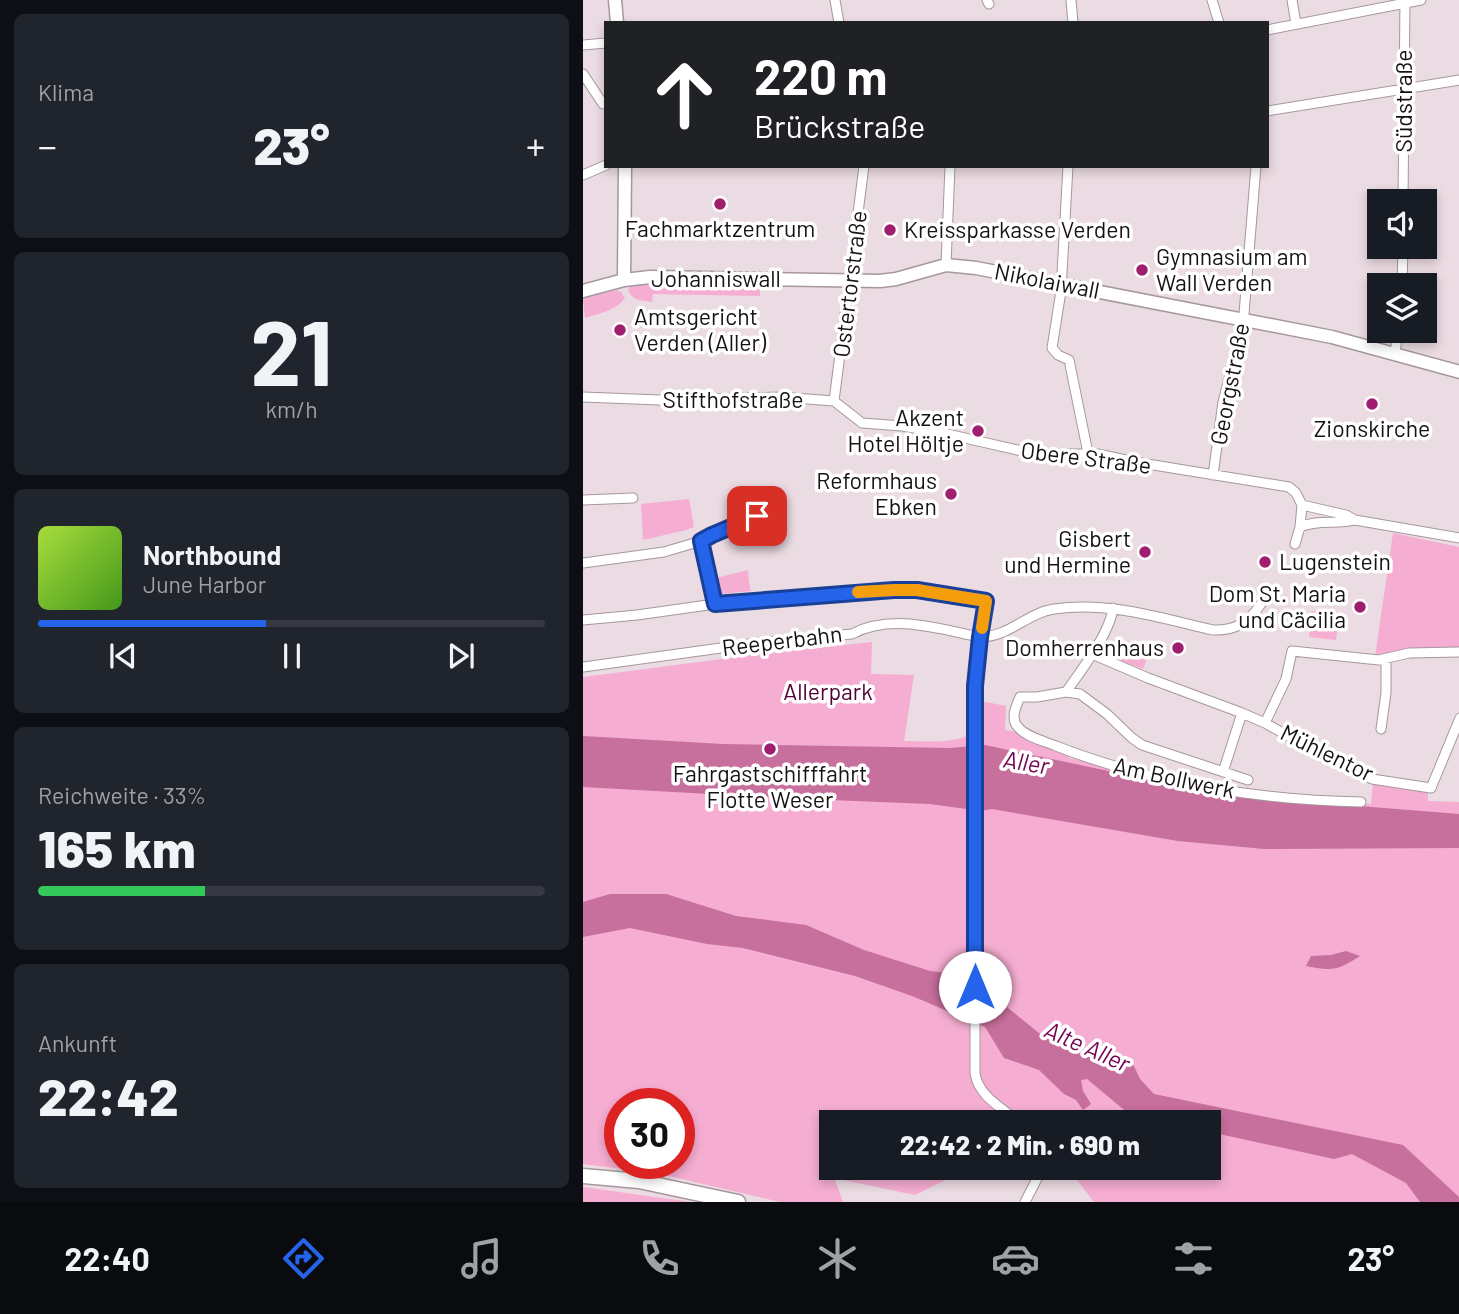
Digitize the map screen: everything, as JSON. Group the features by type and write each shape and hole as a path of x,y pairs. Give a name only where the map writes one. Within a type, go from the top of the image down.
{"main road":[{"path":"615,0 617,21"},
{"path":"624,280 625,168"},
{"name":"Nikolaiwall","path":"851,280 896,279 946,265 976,268 1332,337 1459,372"},
{"name":"Johanniswall","path":"583,290 624,280 673,277 851,280"},
{"path":"583,1176 639,1181 738,1202"}],"street":[{"path":"835,0 839,21"},
{"path":"1071,0 1073,21"},
{"path":"1212,0 1218,21"},
{"path":"1292,0 1296,24"},
{"path":"1269,30 1421,0"},
{"name":"Südstraße","path":"1403,189 1405,1"},
{"path":"583,45 604,43"},
{"path":"583,74 603,104"},
{"path":"1269,111 1459,80"},
{"path":"583,174 604,165"},
{"name":"Ostertorstraße","path":"834,401 864,168"},
{"path":"946,265 950,168"},
{"path":"1068,168 1061,284 1052,348 1058,355 1069,360 1088,453"},
{"name":"Georgstraße","path":"1213,475 1227,382 1244,319 1256,168"},
{"path":"1395,353 1396,343"},
{"name":"Stifthofstraße","path":"583,397 632,400 781,397 834,401"},
{"name":"Obere Straße","path":"834,401 862,423 929,430 1035,454 1088,453 1289,488 1296,493 1302,505"},
{"path":"583,500 633,498"},
{"path":"1295,544 1302,505 1346,515 1355,520 1459,538"},
{"path":"583,562 664,552 701,541 757,516"},
{"path":"1300,527 1313,523 1345,523 1355,520"},
{"path":"701,541 715,604"},
{"path":"583,620 715,604 894,590 917,590 986,601 975,686 975,1065 976,1080 982,1091 1005,1110"},
{"path":"980,637 994,636 1035,614 1054,609 1113,608 1221,630 1242,624 1261,604"},
{"path":"1113,608 1112,616 1092,654 1066,692 1080,694 1142,745 1248,780"},
{"name":"Reeperbahn","path":"583,667 757,643 852,634 865,627 881,625 921,625 980,637"},
{"path":"1265,723 1286,679 1292,651 1379,660 1409,653 1459,652"},
{"name":"Mühlentor","path":"1092,654 1265,723 1372,779 1431,788 1459,718"},
{"path":"1380,729 1386,692 1386,658"},
{"name":"Am Bollwerk","path":"1066,692 1020,697 1014,720 1018,727 1093,760 1183,782 1235,792 1361,802"},
{"path":"1223,772 1242,713"},
{"path":"1025,1202 1036,1180"}],"green space":[{"path":"671,282 729,287 760,285 760,296 653,294 652,302 635,298 628,290 630,286"},
{"path":"617,290 625,298 617,306 585,318 583,298"},
{"path":"689,499 694,527 643,540 641,504"},
{"path":"1393,533 1459,547 1459,649 1375,657"},
{"path":"748,570 751,591 721,594 721,600 716,600 712,579"},
{"path":"1311,611 1339,613 1336,640 1309,637"},
{"path":"1129,641 1152,645 1143,669 1121,661"},
{"name":"Allerpark","path":"872,642 871,674 914,675 904,741 946,741 970,735 970,740 981,740 981,701 1006,706 1005,730 1016,732 1069,758 1189,786 1371,804 1373,782 1428,791 1428,801 1459,802 1459,1202 1094,1202 1077,1180 1221,1180 1221,1110 819,1110 819,1180 835,1180 843,1202 780,1202 681,1179 695,1179 695,1088 604,1088 604,1167 583,1164 583,677"},
{"path":"844,1180 946,1180 915,1195"},
{"path":"583,1187 691,1202 583,1202"}],"water":[{"name":"Aller","path":"583,736 723,744 950,748 985,745 1194,789 1272,799 1459,814 1459,848 1264,849 1178,841 992,809 981,811 930,804 583,787"},
{"path":"610,894 666,894 736,916 806,925 864,950 930,971 967,975 1039,1033 1088,1052 1098,1059 1111,1057 1134,1066 1140,1079 1154,1094 1403,1145 1459,1197 1459,1202 1420,1202 1406,1183 1352,1154 1334,1159 1221,1134 1221,1110 1124,1110 1087,1079 1081,1080 1083,1091 1091,1104 1083,1110 1076,1100 1064,1094 1039,1070 1004,1058 985,1027 912,996 855,976 743,948 707,944 630,928 583,937 583,902"},
{"path":"1346,951 1360,956 1346,965 1334,968 1306,966 1311,956"}],"slow traffic":[{"path":"858,592 917,590 986,601 982,628"}],"place":[{"name":"Fachmarktzentrum","path":"720,204"},
{"name":"Kreissparkasse Verden","path":"890,230"},
{"name":"Gymnasium am Wall Verden","path":"1142,270"},
{"name":"Amtsgericht Verden (Aller)","path":"620,330"},
{"name":"Zionskirche","path":"1372,404"},
{"name":"Akzent Hotel Höltje","path":"978,431"},
{"name":"Reformhaus Ebken","path":"951,494"},
{"name":"Gisbert und Hermine","path":"1145,552"},
{"name":"Lugenstein","path":"1265,562"},
{"name":"Dom St. Maria und Cäcilia","path":"1360,607"},
{"name":"Domherrenhaus","path":"1178,648"},
{"name":"Fahrgastschifffahrt Flotte Weser","path":"770,749"}],"route":[{"path":"757,516 701,541 715,604 894,590 917,590 986,601 975,686 975,987"}],"water label":[{"name":"Alte Aller","path":"1087,1047"}]}
